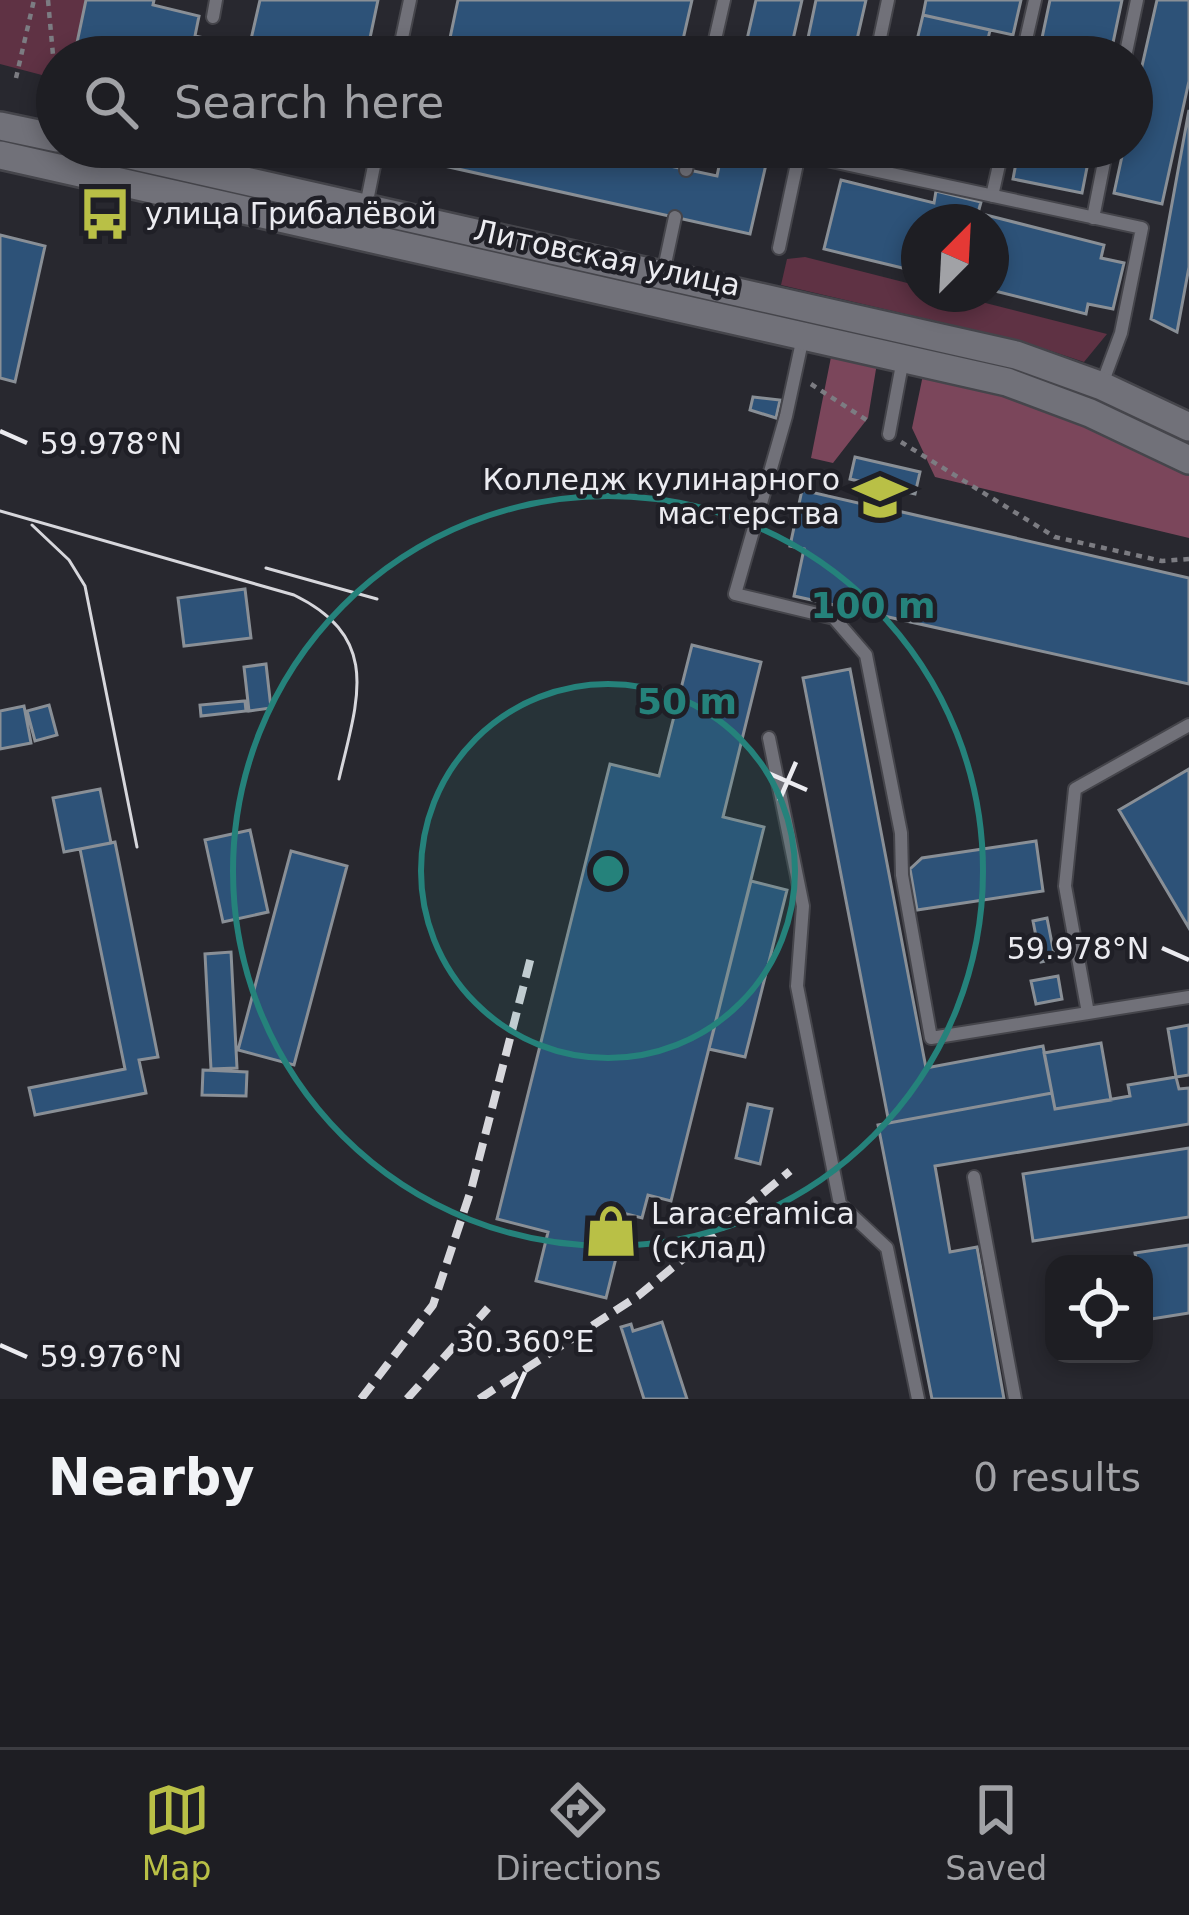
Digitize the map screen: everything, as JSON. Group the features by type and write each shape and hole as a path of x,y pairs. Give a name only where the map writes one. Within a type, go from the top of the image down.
{"street":[{"path":"0,126 36,134"},
{"name":"Литовская улица","path":"0,155 36,163"},
{"name":"Литовская улица","path":"57,168 657,302 909,329 1016,355 1102,386 1185,437"},
{"name":"Литовская улица","path":"188,168 663,274 903,357 1006,382 1090,413 1185,437"}],"lane":[{"path":"213,17 216,0"},
{"path":"402,36 410,0"},
{"path":"716,36 724,0"},
{"path":"880,36 888,0"},
{"path":"1027,36 1035,0"},
{"path":"1129,36 1137,0"},
{"path":"359,237 374,168"},
{"path":"779,248 796,168"},
{"path":"861,168 1142,228 1121,333 1090,413"},
{"path":"992,196 998,168"},
{"path":"1093,218 1103,168"},
{"path":"657,302 675,217"},
{"path":"806,320 735,594 834,618 866,655 901,833 902,875 931,1038 1189,997"},
{"path":"889,434 909,329"},
{"path":"1088,1012 1065,886 1076,789 1189,725"},
{"path":"769,739 803,905 797,986 840,1204 887,1248 918,1399"},
{"path":"974,1177 1015,1399"}],"path":[{"path":"16,78 34,0"},
{"path":"48,0 51,36"},
{"path":"795,374 1055,537 1162,561 1189,559"}],"shaded area":[{"path":"0,0 86,0 78,36 36,36 36,73 0,64"},
{"path":"805,257 901,281 901,312 1009,309 1107,334 1084,362 1021,341 781,285 787,259"},
{"path":"832,352 877,363 868,418 833,463 811,458"},
{"path":"923,375 1041,406 1189,474 1189,538 935,477 912,428"}],"building":[{"path":"86,0 154,0 153,5 199,16 195,36 78,36"},
{"path":"260,0 378,0 370,36 252,36"},
{"path":"458,0 692,0 684,36 450,36"},
{"path":"756,0 802,0 794,36 748,36"},
{"path":"816,0 866,0 858,36 808,36"},
{"path":"926,0 1021,0 1013,35 923,15"},
{"path":"1050,0 1122,0 1114,36 1042,36"},
{"path":"1157,0 1189,0 1189,81 1162,204 1114,193 1119,168 1153,168 1153,36 1149,36"},
{"path":"923,15 990,30 989,36 918,36"},
{"path":"1189,110 1189,267 1177,332 1151,319"},
{"path":"453,168 679,168 717,176 719,168 765,168 750,234"},
{"path":"1015,168 1087,168 1082,193 1013,179"},
{"path":"841,180 934,203 936,191 981,202 901,204 901,268 824,249"},
{"path":"1009,221 1104,245 1101,258 1124,263 1113,309 1088,304 1086,314 1009,295"},
{"path":"0,235 45,246 15,382 0,378"},
{"path":"753,397 780,400 776,418 750,410"},
{"path":"855,457 920,472 915,494 850,479"},
{"path":"876,485 889,488 885,508 1189,578 1189,684 794,596 804,549 790,546 802,490 871,506"},
{"path":"245,589 251,638 184,646 178,598"},
{"path":"692,645 761,662 723,817 764,827 671,1201 648,1195 642,1218 627,1214 606,1298 536,1281 548,1232 497,1219 610,764 659,776"},
{"path":"266,664 271,708 249,711 244,667"},
{"path":"850,669 926,1068 1043,1046 1052,1093 889,1123 803,678"},
{"path":"245,701 246,711 201,716 200,705"},
{"path":"49,705 57,735 35,741 27,711"},
{"path":"24,706 31,743 0,749 0,711"},
{"path":"1189,769 1189,928 1119,810"},
{"path":"100,789 111,843 64,852 53,798"},
{"path":"250,830 268,912 223,922 205,840"},
{"path":"1036,841 1043,891 917,910 910,869 922,858"},
{"path":"115,842 158,1057 139,1060 146,1093 35,1115 29,1088 125,1069 80,849"},
{"path":"291,851 347,866 294,1065 238,1050"},
{"path":"751,881 787,890 745,1057 709,1049"},
{"path":"1047,918 1055,959 1041,962 1033,921"},
{"path":"231,952 237,1068 211,1069 205,954"},
{"path":"1058,976 1062,999 1036,1004 1031,981"},
{"path":"1189,1025 1189,1075 1176,1077 1168,1029"},
{"path":"1101,1043 1111,1100 1055,1109 1044,1053"},
{"path":"203,1070 247,1072 246,1096 202,1095"},
{"path":"1176,1077 1179,1089 1189,1088 1189,1124 935,1166 950,1252 977,1247 1004,1399 932,1399 878,1125 1052,1093 1055,1109 1130,1096 1128,1085"},
{"path":"748,1104 772,1109 760,1164 736,1158"},
{"path":"1189,1148 1189,1217 1033,1241 1023,1174"},
{"path":"1189,1245 1189,1313 1153,1319 1153,1255 1135,1253"},
{"path":"662,1322 687,1399 644,1399 621,1327 631,1324 633,1331"}],"tram line":[{"path":"0,511 294,595 322,612 341,630 357,673 339,779"},
{"path":"32,525 69,560 85,586 137,847"},
{"path":"266,568 377,599"}],"railway":[{"path":"361,1399 433,1305 471,1190 532,953"},
{"path":"479,1399 638,1296 790,1171"},
{"path":"407,1399 488,1308"}],"place":[{"name":"улица Грибалёвой","path":"105,214"},
{"name":"Колледж кулинарного мастерства","path":"880,497"},
{"name":"Laraceramica (склад)","path":"611,1231"}]}
